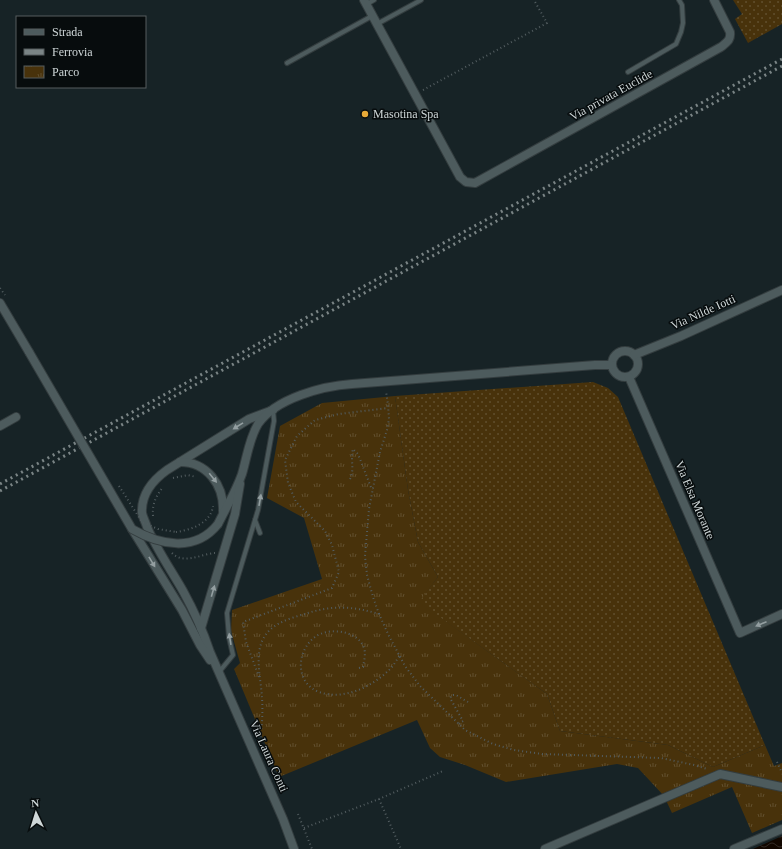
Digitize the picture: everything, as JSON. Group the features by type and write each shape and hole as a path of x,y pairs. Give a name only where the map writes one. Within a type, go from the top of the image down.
{"street":[{"name":"Via privata Euclide","path":"365,2 460,177 466,182 475,183 721,47 728,41 730,36 728,25 714,0"},
{"name":"Via Nilde Iotti","path":"634,355 782,290"},
{"path":"0,302 132,529 182,610 200,645 219,672"},
{"path":"621,352 630,352 634,355 638,364 637,370 634,374 630,377 618,375 613,369 612,365 614,357 621,352"},
{"path":"219,672 202,628 183,591 151,536 142,512 145,495 151,484 167,470 249,419 273,410 313,390 334,385 595,365 612,365"},
{"name":"Via Elsa Morante","path":"630,377 740,633 782,614"},
{"path":"202,628 235,514 241,475 252,438 260,421 273,410"},
{"path":"0,426 16,417"},
{"path":"179,462 187,462 197,465 213,477 219,486 221,493 223,506 222,515"},
{"path":"132,529 146,537 176,544 193,542 214,529 218,524 241,475"},
{"name":"Via Laura Conti","path":"219,672 283,819 294,849"},
{"path":"545,849 720,774 782,786"},
{"path":"734,849 782,829"}],"lane":[{"path":"365,2 374,0"},
{"path":"377,25 421,0"},
{"path":"628,72 676,44 683,23 682,5 679,0"},
{"path":"287,63 372,16"},
{"path":"219,672 233,656 229,637 227,613 258,510 274,421 273,410"},
{"path":"255,520 260,533"}],"path":[{"path":"415,94 547,23 534,0"},
{"path":"386,391 388,408 387,430 380,452 369,509 365,556 367,575 379,614 389,636 405,666 420,686 465,730 493,744 514,750 542,754 661,758 694,765 720,774"},
{"path":"260,682 246,642 243,622 332,588 339,572 332,545 325,531 296,502 288,483 285,460 297,436 315,420 339,414 388,408"},
{"path":"350,479 353,474 353,449 358,454 373,491"},
{"path":"169,480 188,475 196,476 200,479"},
{"path":"154,518 153,504 166,483"},
{"path":"119,486 142,522 158,529 176,532 187,531 206,520 212,511 213,505"},
{"path":"168,549 180,559 217,553"},
{"path":"260,741 262,699 258,662 262,641 271,629 291,618 316,610 335,607 363,609 379,614"},
{"path":"359,668 363,667 365,650 362,644 346,632 333,630 320,633 310,640 302,652 300,667 307,683 318,692 334,694 352,692 371,684 391,668 400,655"},
{"path":"459,724 463,721 450,698 452,695 456,695 468,702"},
{"path":"777,762 782,773"},
{"path":"304,828 379,799 443,771"},
{"path":"379,799 400,849"},
{"path":"298,814 312,849"}],"green space":[{"path":"733,0 782,0 782,24 748,43 735,19 742,14"},
{"path":"593,382 608,388 618,397 765,745 713,767 668,745 560,731 547,694 418,602 438,577 418,542 408,490 395,396"},
{"path":"395,396 408,490 418,542 438,577 419,602 547,694 560,731 668,745 713,767 765,745 774,766 782,763 782,820 752,833 732,787 672,813 664,796 638,768 617,764 506,782 465,765 440,757 430,748 417,720 279,777 234,669 240,663 231,631 232,610 322,579 304,518 267,498 280,426 322,403"}],"water":[{"path":"782,836 782,849 753,849"}],"railway":[{"path":"0,484 782,59"},
{"path":"0,491 782,66"}],"place":[{"name":"Masotina Spa","path":"365,114"}]}
